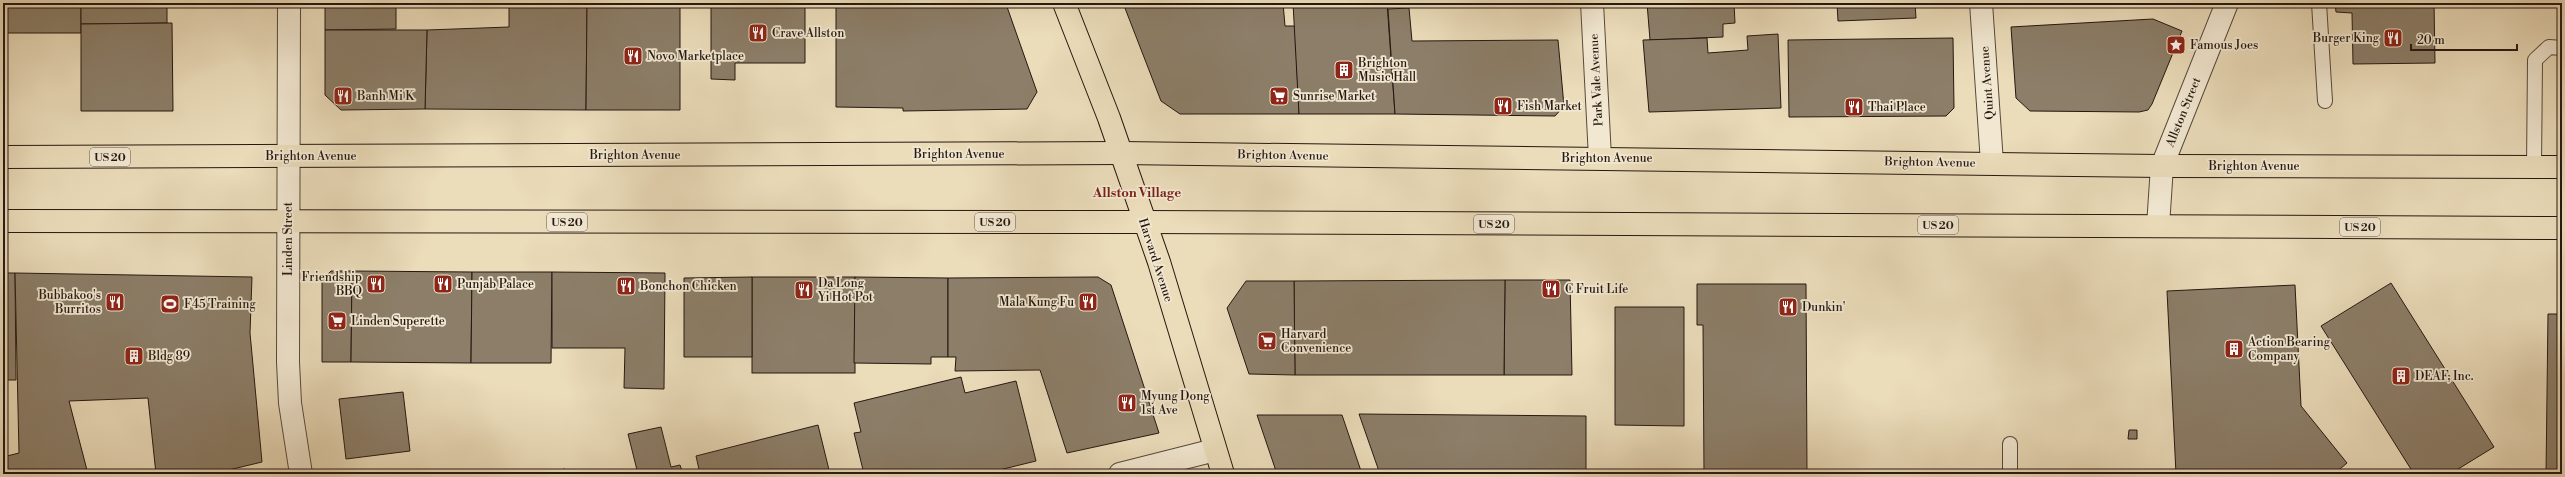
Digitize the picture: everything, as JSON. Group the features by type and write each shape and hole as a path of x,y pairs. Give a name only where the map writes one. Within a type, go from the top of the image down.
{"main road":[{"name":"Harvard Avenue","path":"1064,3 1121,153 1143,222 1158,262 1214,450 1223,474"},
{"name":"Brighton Avenue","path":"3,157 1121,153 2162,166 2562,167"},
{"name":"US 20","path":"3,221 1143,222 2562,228"}],"street":[{"name":"Linden Street","path":"289,3 288,222 290,404 301,474"},
{"name":"Park Vale Avenue","path":"1592,3 1600,158"},
{"name":"Quint Avenue","path":"1981,3 1992,163"},
{"name":"Allston Street","path":"2158,226 2162,166 2227,3"},
{"path":"1120,474 1214,450"}],"lane":[{"path":"2318,3 2325,102"},
{"path":"2534,167 2535,60 2549,48 2562,48"},
{"path":"2010,444 2010,474"}],"building":[{"path":"3,3 81,3 81,33 3,33"},
{"path":"81,3 167,3 167,23 81,24"},
{"path":"325,3 396,3 396,29 325,30"},
{"path":"509,3 587,3 586,110 425,109 427,30 509,27"},
{"name":"Novo Marketplace","path":"587,3 680,3 680,110 586,110"},
{"name":"Crave Allston","path":"711,3 805,3 805,63 735,63 735,80 711,79"},
{"path":"836,3 1006,4 1037,92 1027,109 903,111 903,108 836,107"},
{"path":"1123,3 1283,3 1285,26 1295,26 1299,114 1180,114 1161,101"},
{"name":"Brighton Music Hall","path":"1293,3 1387,3 1395,114 1299,114"},
{"path":"1647,3 1734,3 1735,23 1723,24 1723,37 1650,40"},
{"path":"1837,3 1915,3 1916,18 1838,21"},
{"name":"Burger King","path":"2335,3 2434,3 2435,63 2353,64 2352,13 2336,12"},
{"path":"1409,8 1412,41 1558,40 1564,106 1555,116 1395,114 1388,9"},
{"path":"2153,19 2182,31 2152,104 2148,110 2139,112 2030,111 2016,98 2011,27"},
{"path":"172,23 173,111 81,111 81,24"},
{"path":"325,30 427,30 425,109 341,110 325,95"},
{"path":"1778,34 1781,108 1649,112 1643,40 1707,38 1708,53 1748,50 1747,36"},
{"path":"1953,38 1954,108 1946,116 1789,117 1788,40"},
{"name":"Linden Superette","path":"331,271 352,271 351,362 322,362 322,280"},
{"path":"352,271 472,272 471,363 351,362"},
{"path":"472,272 552,272 551,363 471,363"},
{"path":"552,272 665,273 664,389 624,388 625,348 552,348"},
{"path":"3,273 15,273 16,380 3,380"},
{"name":"Bldg 89","path":"15,273 252,277 250,333 262,462 212,474 156,474 148,398 69,401 88,474 3,474 3,457 19,453"},
{"path":"752,277 855,277 855,373 752,373"},
{"path":"752,277 752,357 684,357 684,278"},
{"path":"855,277 948,278 948,357 931,357 931,364 854,363"},
{"path":"1098,277 1111,285 1159,433 1067,453 1040,370 955,371 956,357 948,357 948,278"},
{"path":"1505,280 1570,280 1572,375 1504,375"},
{"path":"1505,280 1504,375 1295,375 1294,281"},
{"name":"Harvard Convenience","path":"1246,281 1294,281 1295,375 1249,374 1227,308"},
{"name":"DEAF, Inc.","path":"2391,283 2494,447 2450,474 2414,474 2321,326"},
{"path":"1697,284 1806,284 1807,474 1704,474 1703,325 1697,325"},
{"name":"Action Bearing Company","path":"2295,285 2301,406 2347,463 2334,474 2176,474 2167,291"},
{"path":"1615,307 1684,307 1684,426 1615,425"},
{"path":"2548,314 2562,314 2562,474 2546,474"},
{"path":"961,377 965,393 1016,381 1036,461 983,474 864,474 854,433 861,432 854,403"},
{"path":"403,392 410,451 346,459 339,399"},
{"path":"1359,414 1586,416 1586,474 1380,474"},
{"path":"1257,415 1342,415 1362,474 1277,474"},
{"path":"818,425 830,474 700,474 696,456"},
{"path":"661,427 671,467 680,465 683,474 638,474 628,434"},
{"path":"2129,430 2137,430 2137,439 2128,439"},
{"path":"565,469 566,474 544,474"}],"place":[{"name":"Crave Allston","path":"758,33"},
{"name":"Burger King","path":"2393,38"},
{"name":"Famous Joes","path":"2176,45"},
{"name":"Novo Marketplace","path":"633,56"},
{"name":"Brighton Music Hall","path":"1344,70"},
{"name":"Banh Mi K","path":"343,96"},
{"name":"Sunrise Market","path":"1279,96"},
{"name":"Fish Market","path":"1503,106"},
{"name":"Thai Place","path":"1854,107"},
{"name":"Friendship BBQ","path":"376,284"},
{"name":"Punjab Palace","path":"443,284"},
{"name":"Bonchon Chicken","path":"626,286"},
{"name":"C Fruit Life","path":"1551,289"},
{"name":"Da Long Yi Hot Pot","path":"804,290"},
{"name":"Bubbakoo's Burritos","path":"115,302"},
{"name":"Mala Kung Fu","path":"1088,302"},
{"name":"F45 Training","path":"170,304"},
{"name":"Dunkin'","path":"1788,307"},
{"name":"Linden Superette","path":"337,321"},
{"name":"Harvard Convenience","path":"1267,341"},
{"name":"Action Bearing Company","path":"2234,349"},
{"name":"Bldg 89","path":"134,356"},
{"name":"DEAF, Inc.","path":"2401,376"},
{"name":"Myung Dong 1st Ave","path":"1127,403"}],"district":[{"name":"Allston Village","path":"1137,192"}]}
